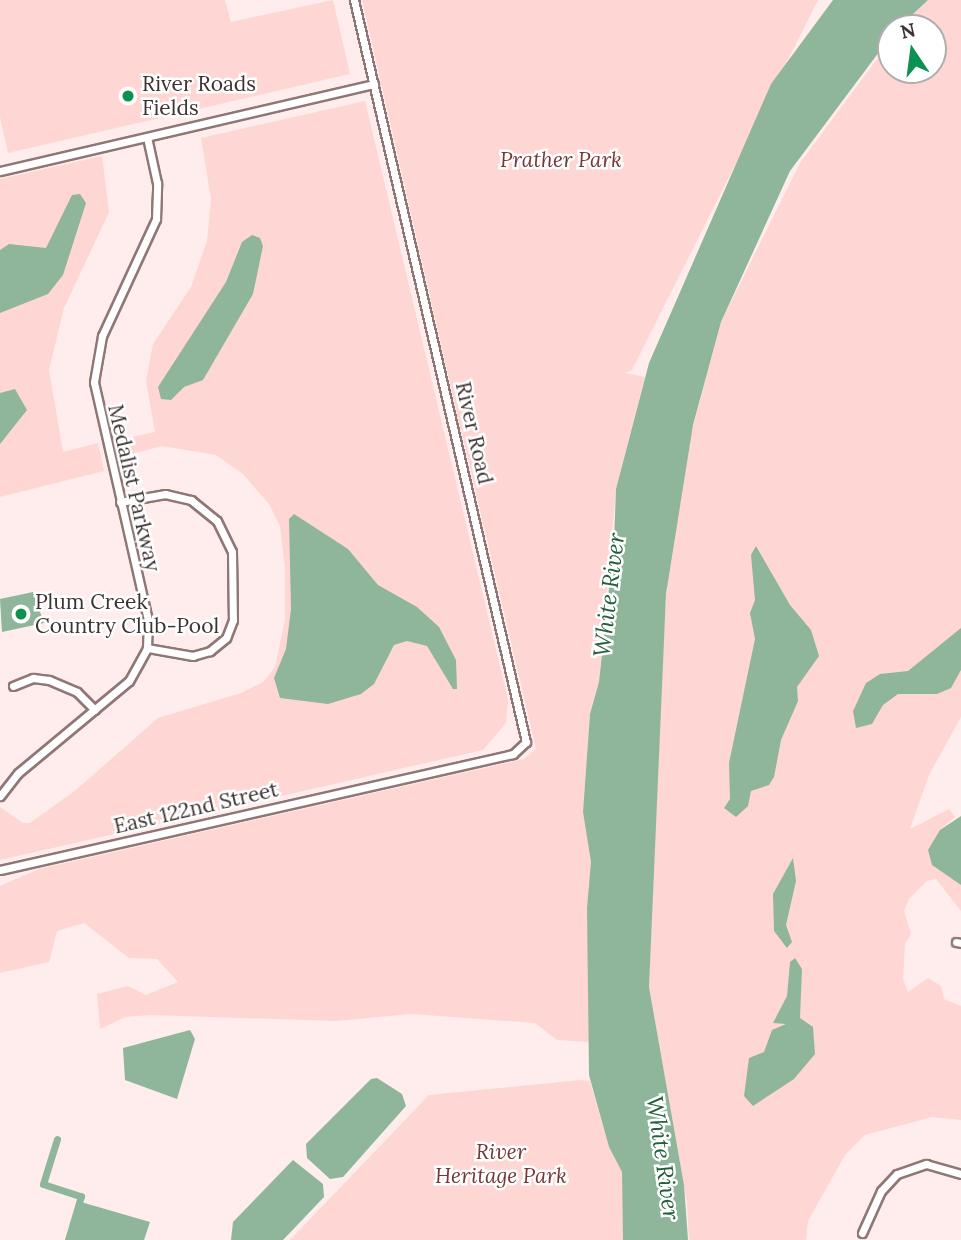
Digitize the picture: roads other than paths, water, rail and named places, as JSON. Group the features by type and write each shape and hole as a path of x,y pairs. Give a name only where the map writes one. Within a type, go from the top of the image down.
{"street":[{"name":"River Road","path":"354,0 527,736 524,748 513,754 400,779"},
{"path":"0,171 374,84"},
{"name":"Medalist Parkway","path":"147,137 157,183 156,219 102,335 95,367 96,401 148,620 148,648"},
{"path":"0,796 19,773 129,681 148,648 193,656 210,651 226,638 233,612 232,552 217,521 191,500 165,494 120,502"},
{"path":"13,686 33,678 50,680 77,692 95,709"},
{"name":"East 122nd Street","path":"0,870 400,779"},
{"path":"862,1233 884,1186 902,1171 932,1164 961,1174"}],"water":[{"name":"White River","path":"833,0 928,0 913,14 877,14 877,55 790,171 721,322 693,425 666,594 649,987 684,1185 688,1240 623,1240 622,1172 609,1147 589,1075 587,908 591,862 583,812 590,714 599,682 614,541 616,489 649,363 771,84"},
{"path":"80,194 86,203 63,275 48,294 0,313 0,250 9,244 46,248 72,195"},
{"path":"252,235 260,238 263,246 253,294 203,380 184,387 171,400 161,399 158,387 226,282 242,242"},
{"path":"15,389 27,410 0,444 0,393"},
{"path":"294,514 348,549 378,585 417,607 439,627 456,660 457,689 453,689 427,646 407,641 394,645 374,684 361,694 328,704 280,698 274,678 286,649 291,609 289,519"},
{"path":"756,546 790,605 811,630 819,656 797,687 798,701 781,740 774,777 769,785 751,791 748,806 736,817 724,808 730,799 729,763 755,639 750,613 755,600 751,555"},
{"name":"Plum Creek Country Club-Pool","path":"33,592 44,623 2,632 0,599"},
{"path":"961,628 961,670 951,688 937,694 898,694 883,705 872,724 856,728 853,711 866,683 880,674 908,671"},
{"path":"961,816 961,885 932,865 928,850 940,830"},
{"path":"793,858 796,881 786,925 792,942 787,948 774,931 773,894"},
{"path":"795,958 802,969 800,1018 813,1027 815,1054 794,1079 753,1106 744,1096 749,1058 764,1052 772,1030 786,1024 773,1023 787,996 790,962"},
{"path":"190,1030 195,1039 177,1099 125,1080 123,1048"},
{"path":"377,1078 402,1094 406,1106 343,1177 330,1179 307,1158 306,1144 371,1079"},
{"path":"293,1160 323,1184 324,1197 283,1240 231,1240 233,1222"},
{"path":"81,1202 150,1222 144,1240 69,1240"}],"waterway":[{"path":"57,1139 43,1184 81,1196 68,1240"}],"place":[{"name":"River Roads Fields","path":"128,96"},
{"name":"Plum Creek Country Club-Pool","path":"21,614"}],"park label":[{"name":"Prather Park","path":"561,160"},
{"name":"River Heritage Park","path":"501,1164"}]}
